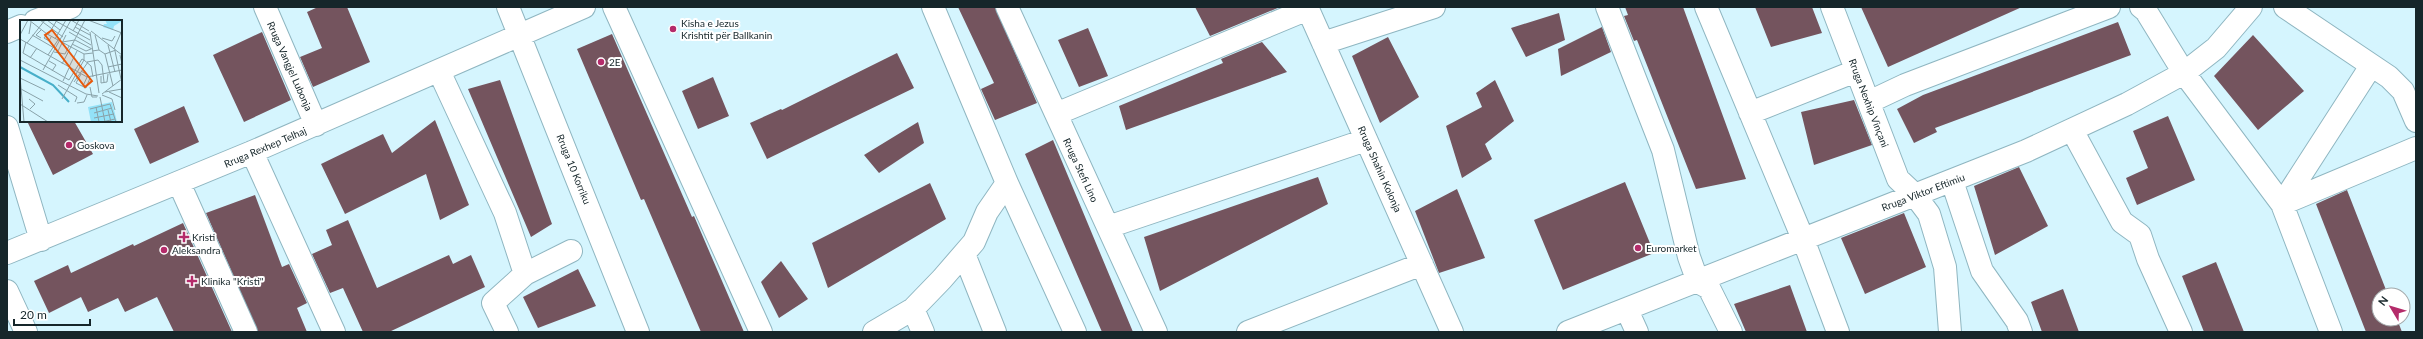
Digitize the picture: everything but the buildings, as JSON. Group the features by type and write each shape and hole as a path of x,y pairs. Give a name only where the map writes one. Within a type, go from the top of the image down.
{"street":[{"path":"38,20 71,7"},
{"name":"Rruga Vangjel Lubonja","path":"265,7 316,125"},
{"name":"Rruga 10 Korriku","path":"508,7 638,332"},
{"name":"Rruga Rexhep Telhaj","path":"7,253 316,125 584,7"},
{"path":"614,7 761,332"},
{"path":"933,7 1007,183 1075,332"},
{"name":"Rruga Stefi Lino","path":"1006,7 1156,332"},
{"path":"1607,7 1663,150 1690,257 1698,282 1710,288 1731,332"},
{"path":"1706,7 1803,239 1838,332"},
{"name":"Rruga Nexhip Vinçani","path":"1832,7 1898,179 1914,194 1929,214 1945,267 1950,332"},
{"path":"1869,102 1905,85 2109,7"},
{"path":"2141,7 2146,11 2184,73 2282,204 2331,332"},
{"name":"Rruga Viktor Eftimiu","path":"1568,332 1698,282 1914,194 2026,151 2128,104 2184,73 2216,48 2251,7"},
{"path":"2285,7 2370,66 2389,77 2403,91 2416,121"},
{"path":"1056,114 1307,8"},
{"name":"Rruga Shahin Kolonja","path":"1307,8 1452,332"},
{"path":"1323,43 1421,9"},
{"path":"7,32 20,26"},
{"path":"2282,204 2370,66"},
{"path":"1750,113 1856,70"},
{"path":"439,71 505,213 525,274"},
{"path":"7,127 41,240"},
{"path":"2072,130 2122,222 2140,235 2148,259 2181,332"},
{"path":"1108,227 1366,140"},
{"path":"2282,204 2416,148"},
{"path":"252,152 334,332"},
{"path":"1952,180 1982,271 2016,321 2021,332"},
{"path":"179,183 246,332"},
{"path":"874,332 913,309 964,254 974,242 987,212 1007,183"},
{"path":"507,332 493,303 525,274 571,251"},
{"path":"964,254 995,332"},
{"path":"1248,332 1422,264"},
{"path":"7,291 26,332"},
{"path":"913,309 923,332"},
{"path":"1627,310 1636,332"}],"place":[{"name":"Kisha e Jezus Krishtit për Ballkanin","path":"673,29"},
{"name":"2E","path":"601,62"},
{"name":"Goskova","path":"69,145"},
{"name":"Kristi","path":"184,237"},
{"name":"Euromarket","path":"1638,248"},
{"name":"Aleksandra","path":"164,250"},
{"name":"Klinika \"Kristi\"","path":"192,281"}]}
